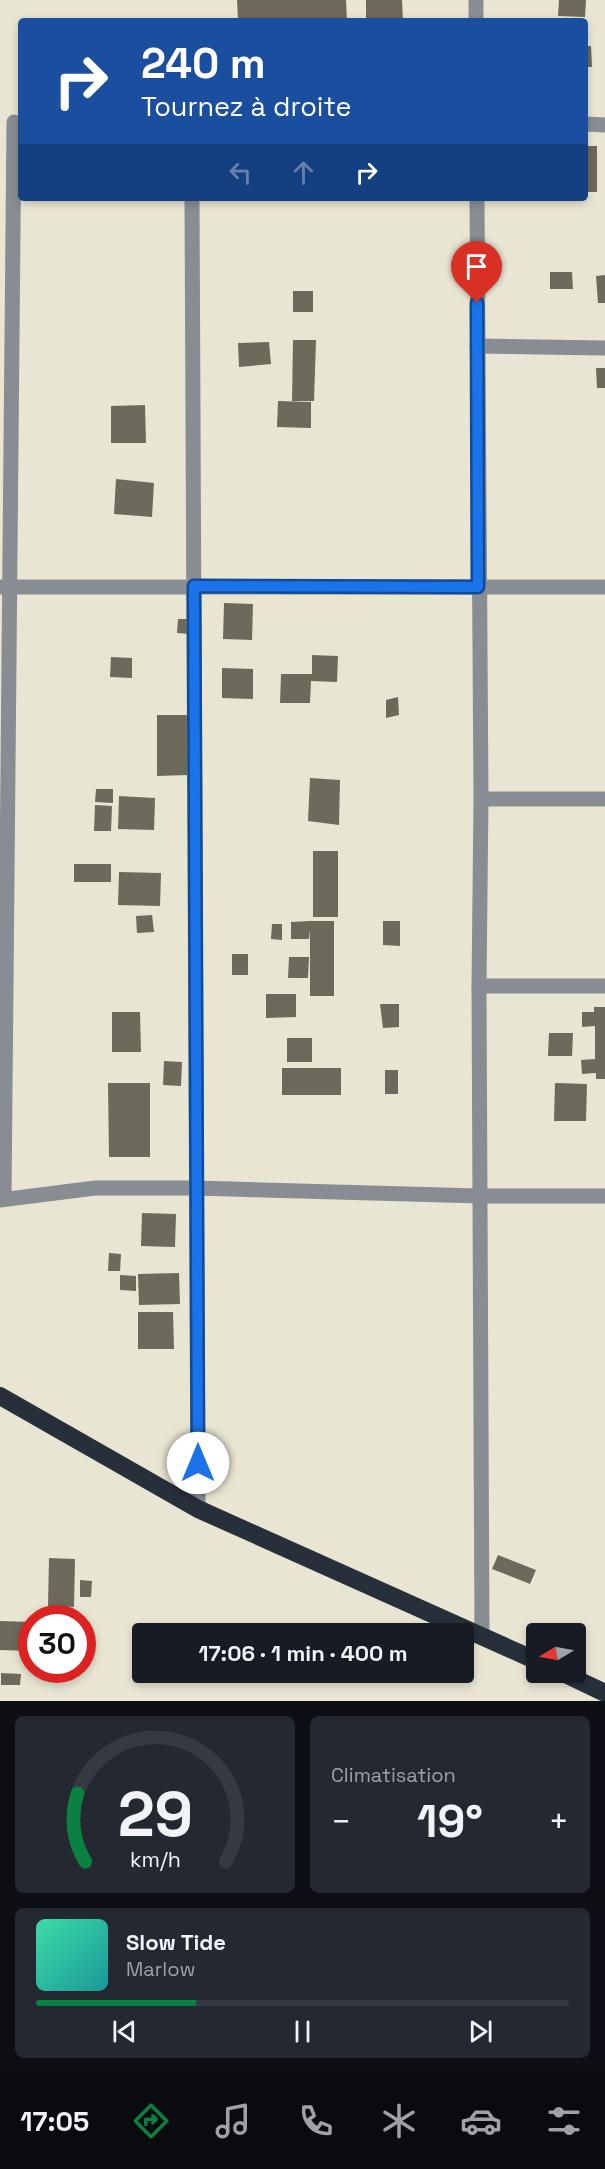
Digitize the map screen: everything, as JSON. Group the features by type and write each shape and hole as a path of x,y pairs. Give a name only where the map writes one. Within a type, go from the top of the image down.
{"highway":[{"path":"0,1396 198,1509 526,1656"},
{"path":"584,1683 605,1693"}],"street":[{"path":"476,0 476,18"},
{"path":"12,122 5,587 2,1200 95,1188 196,1188 480,1196 605,1196"},
{"path":"588,124 605,124"},
{"path":"192,201 198,1509"},
{"path":"477,201 481,799 482,1636"},
{"path":"477,346 605,348"},
{"path":"5,587 605,587"},
{"path":"481,799 605,799"},
{"path":"480,986 605,986"}],"building":[{"path":"237,0 346,0 347,18 238,18"},
{"path":"366,0 402,0 403,18 366,18"},
{"path":"559,0 586,0 585,17 558,16"},
{"path":"588,46 591,46 592,67 588,67"},
{"path":"588,146 597,146 597,192 588,192"},
{"path":"550,272 572,272 573,289 550,289"},
{"path":"605,275 605,303 598,303 596,276"},
{"path":"293,291 313,291 313,312 293,312"},
{"path":"293,340 316,340 314,401 292,401"},
{"path":"269,342 271,364 239,367 238,343"},
{"path":"596,368 605,368 605,388 597,388"},
{"path":"278,401 311,402 311,428 277,427"},
{"path":"145,405 146,443 111,443 111,406"},
{"path":"116,479 154,483 152,517 114,514"},
{"path":"224,603 253,604 252,640 223,639"},
{"path":"178,619 190,619 190,634 177,633"},
{"path":"312,655 338,656 337,682 311,681 310,703 280,703 281,674 312,674"},
{"path":"111,657 132,658 132,678 110,677"},
{"path":"222,668 253,669 253,699 222,698"},
{"path":"398,697 399,715 386,718 386,700"},
{"path":"157,715 189,715 189,775 157,776"},
{"path":"310,778 340,780 339,825 308,821"},
{"path":"96,789 113,789 113,803 95,802"},
{"path":"119,796 155,798 154,830 118,829"},
{"path":"95,805 112,806 111,831 94,831"},
{"path":"313,851 338,851 338,917 313,917"},
{"path":"74,864 111,864 111,882 74,882"},
{"path":"119,872 161,873 160,906 118,905"},
{"path":"152,915 154,932 137,933 136,916"},
{"path":"334,921 334,996 310,996 310,930 309,939 291,939 291,922"},
{"path":"383,921 400,921 400,946 383,945"},
{"path":"272,924 282,924 282,940 271,939"},
{"path":"232,954 248,954 248,975 232,975"},
{"path":"289,957 309,957 308,978 288,978"},
{"path":"266,994 296,994 296,1017 266,1018"},
{"path":"380,1004 399,1004 399,1027 383,1028"},
{"path":"594,1007 605,1007 605,1079 596,1079 596,1073 582,1074 581,1060 595,1059 595,1026 582,1027 582,1012 594,1012"},
{"path":"112,1012 140,1012 141,1052 112,1052"},
{"path":"549,1033 573,1033 572,1056 548,1056"},
{"path":"287,1038 312,1038 312,1062 287,1062"},
{"path":"164,1061 182,1062 181,1086 163,1085"},
{"path":"282,1068 341,1068 341,1095 282,1095"},
{"path":"385,1070 398,1070 398,1094 385,1094"},
{"path":"108,1083 150,1083 150,1157 109,1157"},
{"path":"555,1083 587,1084 586,1121 554,1121"},
{"path":"142,1213 176,1214 175,1247 141,1246"},
{"path":"109,1253 121,1254 120,1271 108,1271"},
{"path":"179,1273 180,1304 139,1305 138,1274"},
{"path":"120,1275 136,1276 136,1291 120,1290"},
{"path":"138,1312 173,1312 174,1349 138,1349"},
{"path":"498,1555 536,1570 530,1584 492,1569"},
{"path":"49,1558 75,1559 74,1605 48,1605"},
{"path":"80,1580 92,1581 91,1597 80,1597"},
{"path":"0,1621 18,1622 18,1651 0,1650"},
{"path":"1,1673 18,1674 20,1685 1,1685"}],"route":[{"path":"198,1463 194,586 478,587 477,303"}]}
